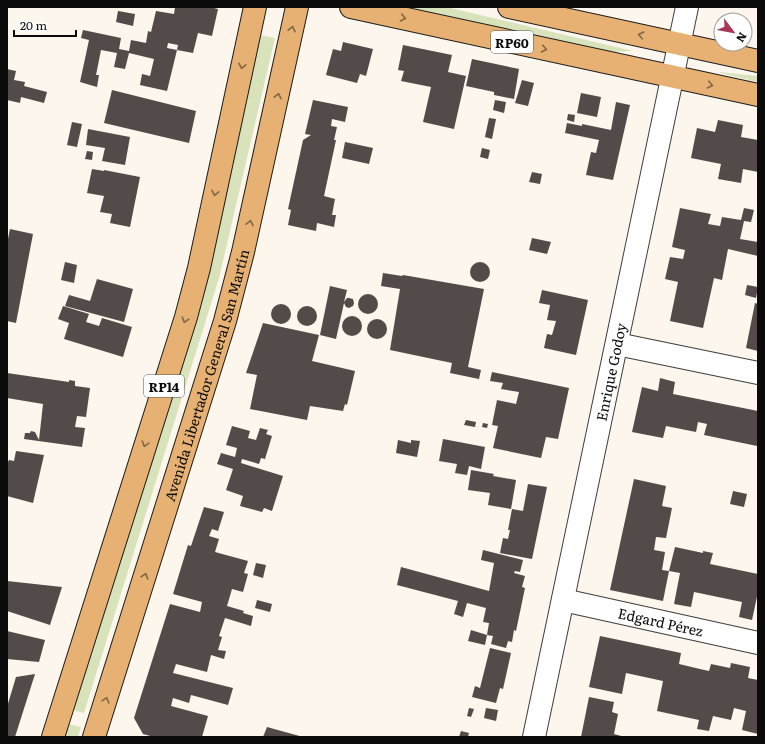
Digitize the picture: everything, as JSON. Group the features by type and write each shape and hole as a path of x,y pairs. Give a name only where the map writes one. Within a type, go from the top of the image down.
{"main road":[{"name":"RP14","path":"53,737 186,317 200,268 255,7"},
{"name":"Avenida Libertador General San Martín","path":"94,737 225,321 243,252 297,7"},
{"name":"RP60","path":"351,7 758,95"},
{"name":"RP60","path":"510,7 758,61"}],"street":[{"name":"Enrique Godoy","path":"534,737 687,7"},
{"path":"617,344 758,373"},
{"name":"Edgard Pérez","path":"563,600 758,643"}],"green space":[{"path":"402,7 446,7 633,51 607,52"},
{"path":"260,35 275,38 219,278 84,713 72,710"},
{"path":"719,72 758,76 758,82 720,73"},
{"path":"69,724 81,727 78,737 65,737"}],"building":[{"path":"175,7 210,7 218,9 212,36 198,33 193,53 177,50 167,91 140,85 142,74 150,76 154,59 129,53 125,69 114,67 117,53 101,50 96,75 99,75 97,87 80,82 89,40 81,38 83,30 121,38 119,49 129,51 131,40 146,43 148,31 151,32 156,11 174,14","holes":["168,43 178,45 177,50 167,48"]},
{"path":"118,11 135,14 133,26 116,22"},
{"path":"343,42 373,49 366,76 360,74 357,83 326,75 333,49 341,51"},
{"path":"403,45 452,55 448,72 466,76 454,129 423,122 431,87 401,81 404,71 398,70"},
{"path":"472,59 519,69 514,99 494,95 494,92 466,86"},
{"path":"7,69 16,71 14,80 25,82 24,86 47,92 44,103 21,97 20,103 7,100"},
{"path":"522,80 534,83 528,106 515,103"},
{"path":"112,90 196,111 189,143 104,123"},
{"path":"581,93 601,97 597,117 577,113"},
{"path":"313,100 348,107 345,122 332,119 331,126 337,127 334,140 336,140 324,196 335,199 332,215 336,215 334,227 317,223 316,231 288,225 291,210 288,209 303,140 311,135 305,134"},
{"path":"495,100 506,102 504,113 493,110"},
{"path":"616,102 630,105 613,180 586,175 591,152 596,153 599,140 565,133 567,123 582,126 582,124 611,130"},
{"path":"568,114 575,115 574,122 567,120"},
{"path":"489,118 496,119 492,139 485,137"},
{"path":"718,120 743,125 741,137 758,140 758,172 743,169 741,183 718,179 721,164 691,158 697,128 715,132"},
{"path":"72,122 82,124 77,147 67,145"},
{"path":"88,129 130,137 125,165 102,161 105,148 86,145"},
{"path":"345,142 373,148 369,164 342,158"},
{"path":"482,148 490,150 488,159 480,157"},
{"path":"87,151 93,152 92,160 85,159"},
{"path":"92,169 140,177 130,227 110,223 112,214 100,212 104,196 87,193"},
{"path":"532,172 542,174 540,184 529,182"},
{"path":"680,208 711,214 708,224 720,226 722,217 741,220 744,208 754,210 751,222 744,221 740,239 758,242 758,256 728,249 722,280 714,278 703,328 670,321 678,282 665,279 670,257 683,259 685,250 672,247"},
{"path":"10,229 33,234 16,323 7,321 7,244"},
{"path":"532,238 551,242 547,254 529,250"},
{"path":"65,262 77,265 74,283 61,280"},
{"path":"480,262 487,265 490,272 487,279 480,282 473,279 470,272 473,265"},
{"path":"383,273 484,289 468,367 481,370 479,379 450,373 452,363 390,350 400,289 381,286"},
{"path":"97,279 133,289 124,322 65,306 69,295 90,301"},
{"path":"747,285 758,287 756,298 745,295"},
{"path":"330,286 347,290 344,302 347,298 349,298 353,299 354,303 353,306 349,308 346,307 344,303 336,339 320,335"},
{"path":"542,290 588,300 576,355 544,348 547,334 552,335 556,321 547,320 550,305 539,303"},
{"path":"368,294 375,297 378,304 375,311 368,314 361,311 358,304 361,297"},
{"path":"755,303 758,304 758,351 746,348"},
{"path":"281,304 288,307 291,314 288,321 281,324 274,321 271,314 274,307"},
{"path":"63,306 89,314 86,322 99,326 102,318 132,327 123,357 64,339 69,323 58,319"},
{"path":"307,306 314,309 317,316 314,323 307,326 300,323 297,316 300,309"},
{"path":"352,316 359,319 362,326 359,333 352,336 345,333 342,326 345,319"},
{"path":"377,319 384,322 387,329 384,336 377,339 370,336 367,329 370,322"},
{"path":"263,323 319,335 312,361 355,371 347,405 345,404 343,411 310,406 307,420 250,409 257,375 246,373"},
{"path":"492,372 569,388 558,439 546,437 541,458 493,448 498,426 492,425 497,400 516,404 519,392 501,389 503,383 490,381"},
{"path":"7,373 69,382 69,380 75,381 75,386 90,388 86,417 77,416 75,427 85,428 82,447 24,439 25,433 30,433 31,431 35,432 39,440 43,404 7,398"},
{"path":"660,378 675,382 673,394 758,411 757,446 704,435 707,424 698,422 696,432 666,426 663,438 632,432 642,387 658,391"},
{"path":"466,420 476,422 475,427 464,425"},
{"path":"483,423 488,424 487,428 482,427"},
{"path":"232,426 250,431 248,438 256,440 260,428 268,430 266,434 272,436 265,459 261,458 259,464 242,459 241,463 283,476 272,511 264,508 262,512 240,506 243,496 226,490 233,469 217,464 221,453 235,457 237,448 226,445"},
{"path":"443,439 485,447 481,469 469,466 467,475 455,473 457,464 439,461"},
{"path":"398,440 411,443 411,440 420,441 417,457 396,453"},
{"path":"16,451 44,455 33,503 7,496 7,464 9,460 14,461"},
{"path":"471,470 516,480 511,509 488,505 490,493 468,490"},
{"path":"634,479 666,486 662,506 672,508 666,538 656,537 654,550 665,552 662,570 669,571 663,601 610,590"},
{"path":"528,484 547,487 532,559 500,553 503,538 508,539 512,509 523,511"},
{"path":"733,491 747,494 744,507 730,504"},
{"path":"204,507 224,512 218,531 212,529 209,536 219,539 215,552 248,561 244,573 248,574 243,592 232,589 227,606 244,611 243,613 253,616 251,626 225,618 219,636 222,637 218,650 226,651 224,659 211,655 207,672 176,664 173,673 233,688 228,705 191,695 189,703 173,698 171,706 208,716 202,737 154,737 143,734 134,718 170,604 200,612 202,602 173,594 188,545 191,546"},
{"path":"675,547 703,553 703,551 713,553 710,564 758,574 758,592 752,620 739,617 742,602 694,592 691,607 674,604 680,573 669,571"},
{"path":"483,550 523,560 520,572 515,571 514,573 525,576 522,587 525,588 516,631 514,630 512,642 508,641 506,648 491,644 493,636 487,635 489,623 483,622 486,608 467,603 463,617 454,614 458,601 397,585 401,567 489,591 494,563 481,560"},
{"path":"256,563 266,565 263,578 253,575"},
{"path":"7,581 62,587 50,625 7,611"},
{"path":"257,600 272,604 270,612 255,608"},
{"path":"471,630 487,635 485,645 468,641"},
{"path":"7,631 45,640 39,662 7,659"},
{"path":"600,636 681,653 679,664 709,671 711,664 730,668 731,663 750,667 748,678 758,680 758,734 742,730 746,711 734,708 731,720 713,716 709,731 697,729 699,720 657,711 663,681 626,673 622,694 589,687"},
{"path":"490,648 511,653 503,689 500,688 496,703 472,697 475,686 480,688"},
{"path":"35,674 15,737 7,737 7,707 16,677"},
{"path":"589,697 614,702 612,712 618,714 614,734 625,737 581,737"},
{"path":"469,708 474,709 471,717 467,716"},
{"path":"486,708 498,710 496,721 484,718"},
{"path":"267,727 296,735 303,737 263,737"},
{"path":"461,731 469,733 468,737 459,737"}]}
